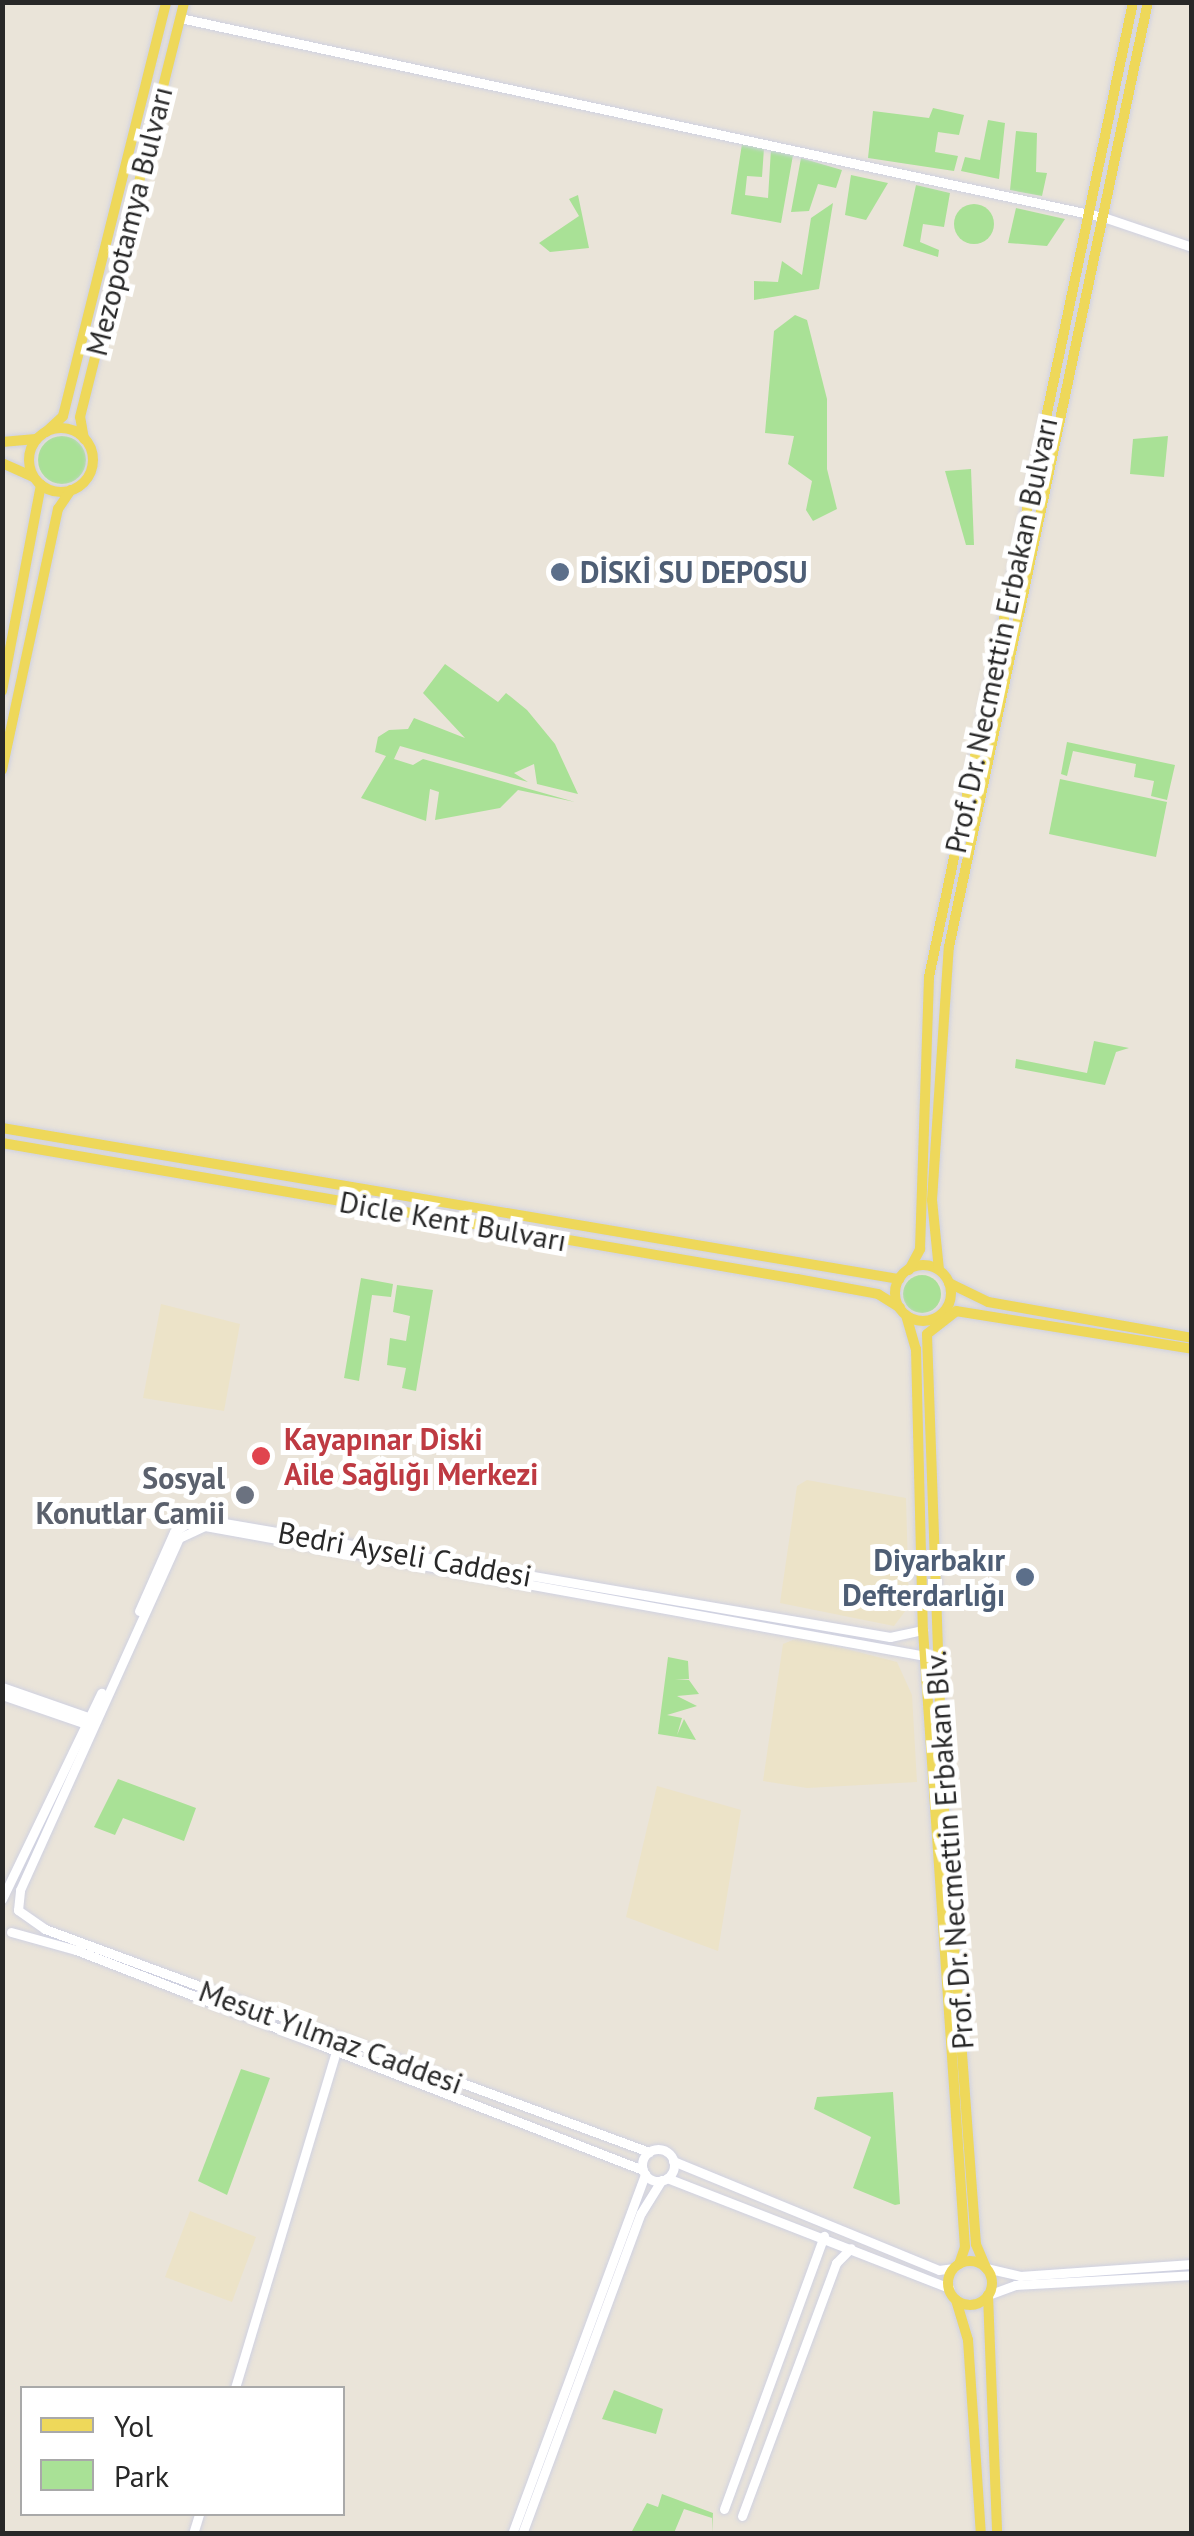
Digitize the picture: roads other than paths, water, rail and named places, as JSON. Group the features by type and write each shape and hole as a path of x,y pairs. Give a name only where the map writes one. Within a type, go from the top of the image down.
{"main road":[{"name":"Mezopotamya Bulvarı","path":"42,436 63,416 166,2"},
{"name":"Mezopotamya Bulvarı","path":"84,439 80,416 184,2"},
{"name":"Prof. Dr. Necmettin Erbakan Bulvarı","path":"909,1270 920,1249 929,978 1133,2"},
{"name":"Prof. Dr. Necmettin Erbakan Bulvarı","path":"939,1270 932,1200 949,947 1148,2"},
{"path":"180,18 1103,217 1192,246"},
{"path":"2,442 66,429 84,439 92,468 58,509 2,770"},
{"path":"2,690 38,482 29,458 42,436"},
{"path":"2,463 38,482 71,490"},
{"name":"Dicle Kent Bulvarı","path":"2,1128 899,1280"},
{"name":"Dicle Kent Bulvarı","path":"2,1143 878,1294 903,1311"},
{"path":"1192,1338 988,1302 949,1283 939,1270 909,1270 899,1280 903,1311 940,1316 967,1311 1192,1348"},
{"path":"940,1316 949,1283"},
{"name":"Prof. Dr. Necmettin Erbakan Blv.","path":"903,1311 918,1380 924,1656 965,2248 956,2266"},
{"name":"Prof. Dr. Necmettin Erbakan Blv.","path":"940,1316 926,1342 936,1674 976,2244 986,2268"},
{"name":"Bedri Ayseli Caddesi","path":"6,1935 174,1532 189,1518 890,1637 923,1630"},
{"name":"Bedri Ayseli Caddesi","path":"2,1899 179,1538 199,1525 924,1656"},
{"path":"2,1687 92,1722"},
{"path":"2,1695 92,1722"},
{"name":"Mesut Yılmaz Caddesi","path":"2,1899 45,1929 649,2152 664,2150 673,2161"},
{"name":"Mesut Yılmaz Caddesi","path":"6,1935 336,2051 665,2179"},
{"path":"236,2386 336,2051"},
{"path":"512,2534 649,2152"},
{"path":"522,2534 641,2214 673,2161 922,2263 986,2268 1020,2276 1192,2264"},
{"path":"665,2179 824,2236 949,2288 968,2340 981,2534"},
{"path":"724,2509 824,2236"},
{"path":"742,2516 836,2263 852,2248"},
{"path":"949,2288 956,2266"},
{"path":"986,2268 997,2534"},
{"path":"956,2300 976,2304 1016,2284 1192,2275"}],"place":[{"name":"DİSKİ SU DEPOSU","path":"560,572"},
{"name":"Kayapınar Diski Aile Sağlığı Merkezi","path":"261,1456"},
{"name":"Sosyal Konutlar Camii","path":"245,1495"},
{"name":"Diyarbakır Defterdarlığı","path":"1025,1577"}]}
